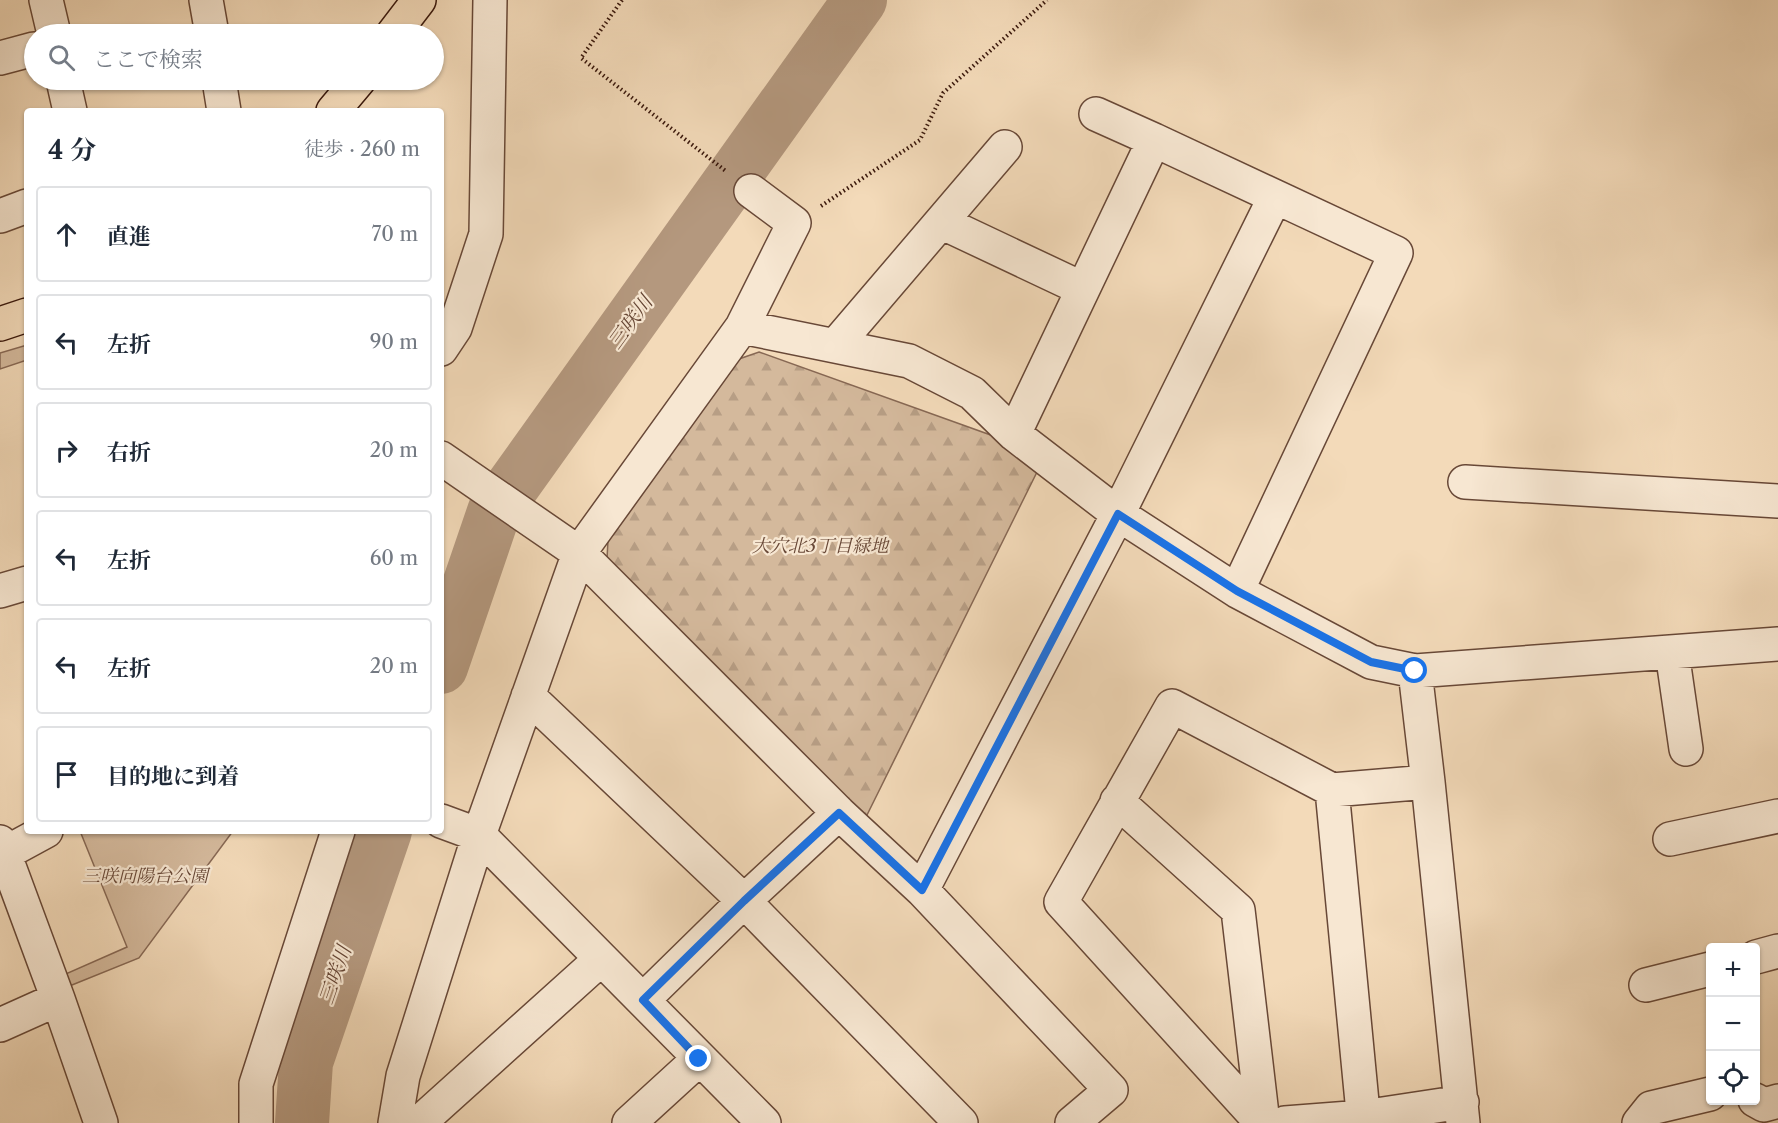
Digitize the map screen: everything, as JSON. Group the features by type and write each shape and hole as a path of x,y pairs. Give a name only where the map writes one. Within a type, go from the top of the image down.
{"main road":[{"path":"401,24 419,0"},
{"path":"336,108 351,90"},
{"path":"0,324 24,316"}],"street":[{"path":"46,0 52,24"},
{"path":"444,344 455,328 486,234 490,0"},
{"path":"0,58 24,52"},
{"path":"65,90 69,108"},
{"path":"221,90 224,108"},
{"path":"1096,114 1396,253 1237,591"},
{"path":"1014,434 1154,140"},
{"path":"835,346 1005,147"},
{"path":"395,1123 403,1076 479,835 579,553 742,327 794,223 751,191"},
{"path":"922,890 1118,514 1275,197"},
{"path":"0,216 24,207"},
{"path":"941,222 1083,289"},
{"path":"742,327 909,362 972,393 1014,434 1118,514 1237,591 1371,662 1415,671 1778,644"},
{"path":"444,460 579,553 839,813 922,890 1111,1090 1072,1123"},
{"path":"1465,482 1778,501"},
{"path":"0,591 24,584"},
{"path":"1672,652 1686,749"},
{"path":"1285,1123 1364,1120 1462,1112 1415,671"},
{"path":"528,696 744,901 961,1123"},
{"path":"1263,1123 1061,902 1172,706 1332,790 1428,782"},
{"path":"1332,790 1364,1120"},
{"path":"1117,801 1238,910 1263,1123"},
{"path":"643,1000 744,901 839,813"},
{"path":"1670,839 1778,816"},
{"path":"444,822 479,835 764,1123"},
{"path":"39,834 2,851 58,999 91,1120"},
{"path":"256,1123 256,1084 337,834"},
{"path":"1760,956 1778,951"},
{"path":"419,1123 601,959"},
{"path":"1646,985 1706,970"},
{"path":"0,1025 58,999"},
{"path":"629,1123 699,1059"},
{"path":"1639,1123 1651,1108 1706,1095"},
{"path":"1760,1103 1764,1105 1778,1101"}],"path":[{"path":"622,0 581,58 751,191"},
{"path":"794,223 920,140 943,93 1047,0"}],"green space":[{"path":"24,346 24,361 0,369 0,353"},
{"name":"大穴北3丁目緑地","path":"759,352 999,438 1038,470 865,819 607,559 608,540 739,359"},
{"name":"三咲向陽台公園","path":"81,834 231,834 139,958 67,987 61,976 127,947"}],"waterway":[{"name":"三咲川","path":"444,658 494,512 860,0"},
{"name":"三咲川","path":"302,1123 306,1062 384,834"}],"route":[{"path":"699,1059 643,1000 744,901 839,813 922,890 1118,514 1237,591 1371,662 1415,671"}]}
